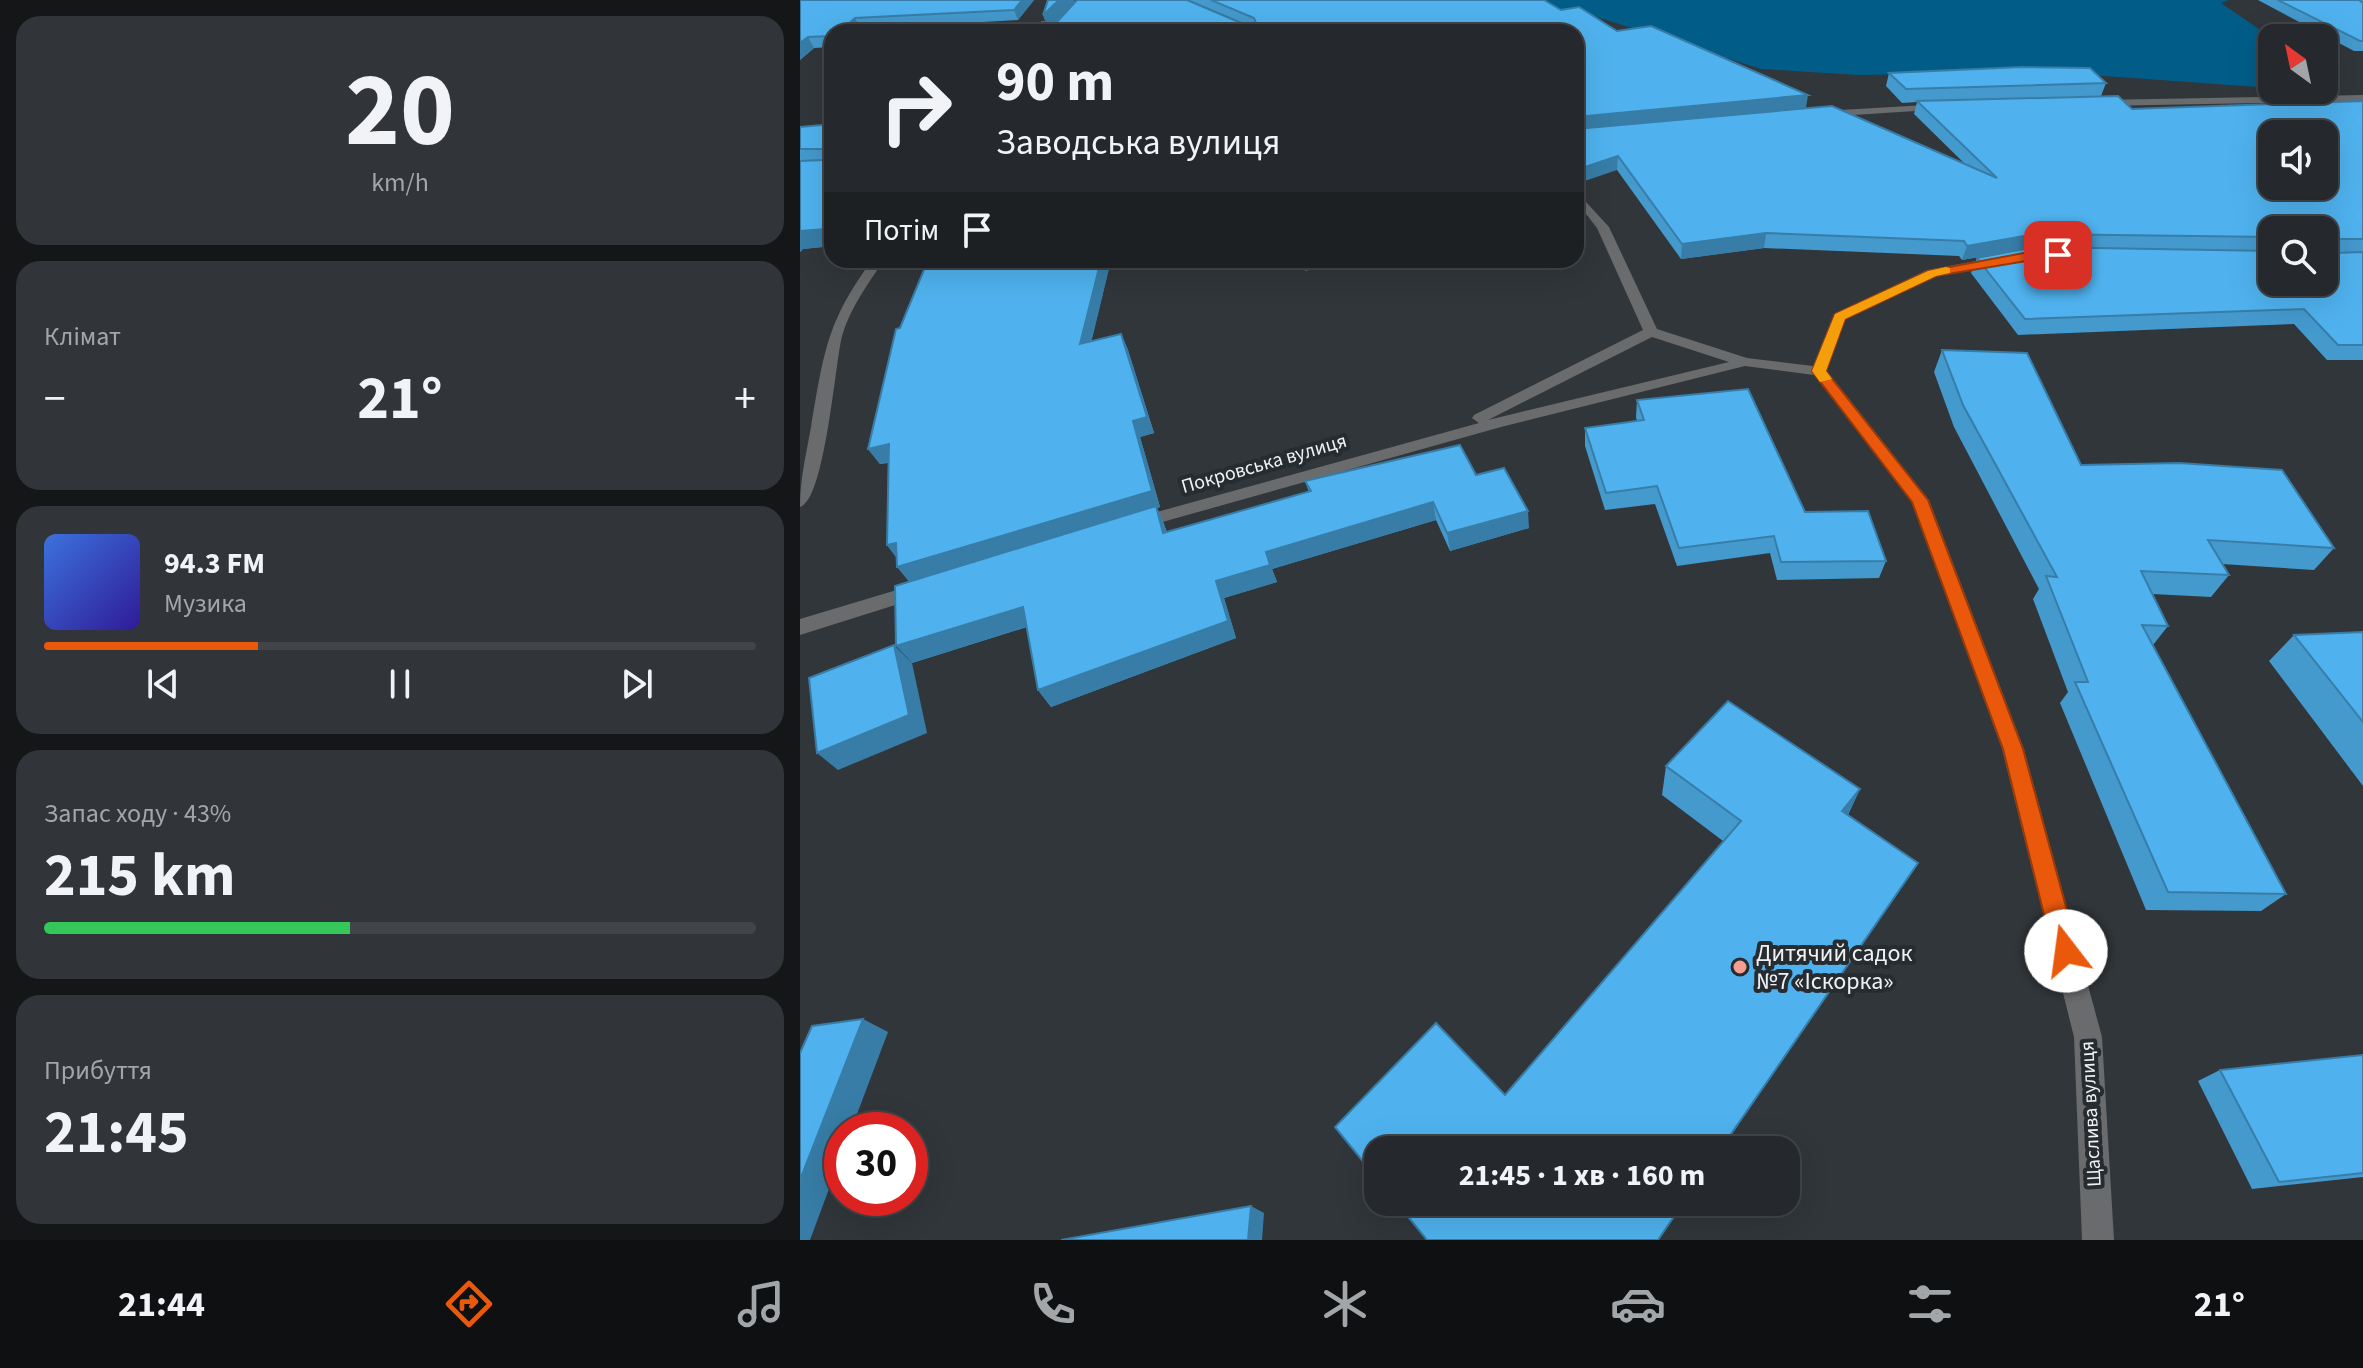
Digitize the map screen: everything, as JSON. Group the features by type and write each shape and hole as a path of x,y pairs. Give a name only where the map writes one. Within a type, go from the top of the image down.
{"street":[{"path":"2079,104 2363,98"},
{"path":"1815,115 1953,107"},
{"path":"1584,204 1603,227 1651,332"},
{"path":"1442,438 1651,332 1745,362 1819,371 1839,317 1932,273 2015,258"},
{"path":"800,501 811,475 836,335 852,296 872,268"},
{"name":"Покровська вулиця","path":"1112,531 1442,438 1745,362"},
{"name":"Щаслива вулиця","path":"1819,371 1920,500 2013,749 2088,1037 2098,1240"},
{"path":"800,627 934,586"}],"shaded area":[{"path":"1462,0 2229,0 2221,3 2258,28 2258,87 2049,72 1858,75 1761,69 1584,13"}],"building":[{"path":"800,0 1022,0 1014,10 855,18 848,24 824,24 824,36 808,37 800,43"},
{"path":"1048,0 1059,0 1043,15"},
{"path":"1077,0 1187,0 1241,23 1256,23 1254,18 1211,0 1544,0 1561,10 1579,7 1617,31 1651,26 1808,95 1584,116 1584,24 1041,24 1056,23"},
{"path":"2278,0 2359,0 2363,3 2363,41 2338,30 2338,24 2326,24"},
{"path":"2022,67 2090,68 2106,83 1906,89 1889,73"},
{"path":"2118,96 2132,109 2363,101 2363,239 2338,239 2338,216 2258,216 2258,237 2035,234 1967,246 1964,241 1766,233 1682,244 1618,156 1584,167 1584,128 1832,106 1997,178 1917,101"},
{"path":"824,125 824,149 800,149 800,127"},
{"path":"824,154 824,229 800,231 800,161 823,160"},
{"path":"2035,247 2258,251 2258,296 2338,296 2338,253 2363,252 2363,345 2338,345 2304,309 2025,319 1977,258"},
{"path":"925,268 1099,268 1080,344 1121,334 1147,417 1133,421 1152,491 897,567 896,543 887,545 889,444 868,449 896,329 900,328"},
{"path":"1942,350 2027,353 2081,465 2179,463 2282,470 2334,548 2208,540 2229,575 2141,571 2168,626 2142,625 2286,894 2168,892 2075,682 2088,682 2046,576 2057,577 1963,405"},
{"path":"1748,389 1805,512 1868,511 1886,561 1781,562 1774,536 1679,548 1657,486 1606,493 1585,428 1644,420 1637,400"},
{"path":"1460,445 1476,475 1504,468 1528,511 1447,533 1433,502 1266,552 1270,565 1216,581 1228,621 1038,690 1023,607 896,646 895,586 1156,506 1163,533 1311,491 1305,481"},
{"path":"2363,632 2363,722 2294,635"},
{"path":"894,645 909,715 817,753 809,678"},
{"name":"Дитячий садок №7 «Іскорка»","path":"1728,701 1860,789 1842,811 1918,863 1730,1136 1364,1136 1364,1163 1335,1127 1436,1023 1505,1095 1741,821 1666,766"},
{"path":"863,1019 827,1112 824,1112 800,1180 800,1053 812,1026"},
{"path":"2363,1055 2363,1173 2279,1182 2220,1070"},
{"path":"1251,1206 1248,1240 1061,1240"},
{"path":"1407,1216 1674,1216 1658,1240 1427,1240"}],"slow traffic":[{"path":"1825,379 1819,371 1839,317 1932,273 1946,271"}],"place":[{"name":"Дитячий садок №7 «Іскорка»","path":"1740,967"}],"route":[{"path":"2058,255 2029,255 1932,273 1839,317 1819,371 1920,500 2013,749 2066,951"}]}
